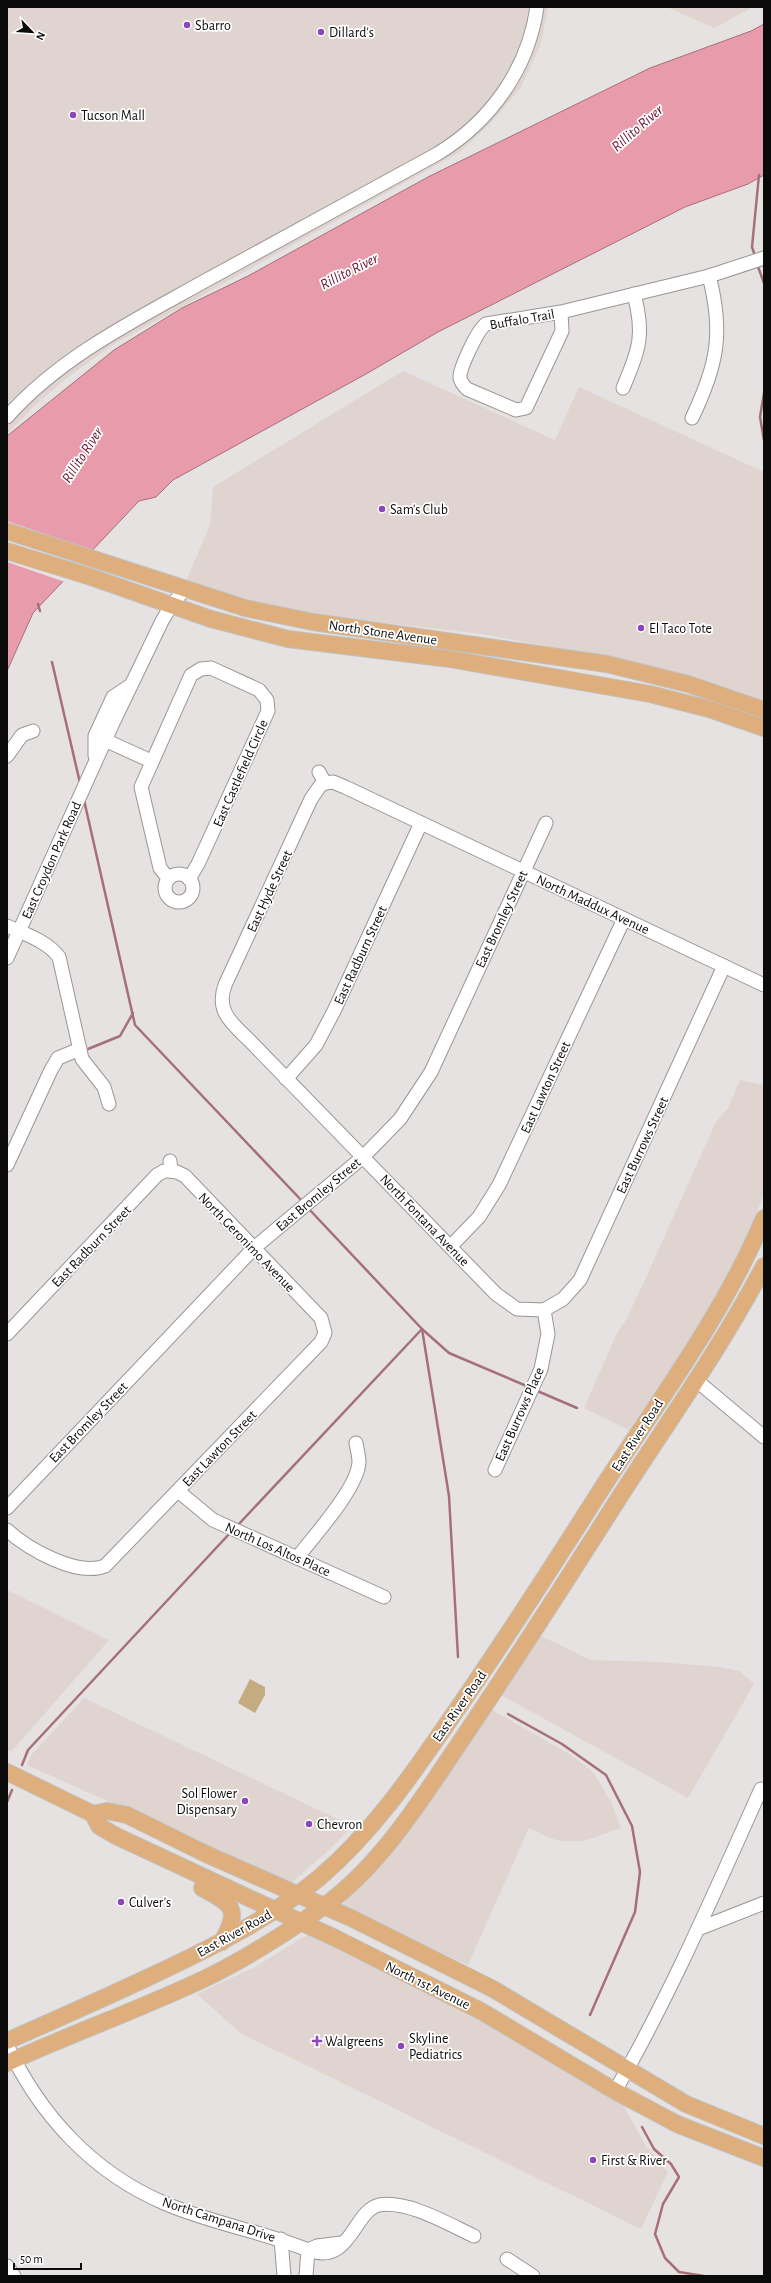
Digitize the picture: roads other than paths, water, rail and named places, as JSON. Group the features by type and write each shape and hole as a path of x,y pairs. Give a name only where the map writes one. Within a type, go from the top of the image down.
{"main road":[{"name":"North Stone Avenue","path":"7,532 184,590 245,608 313,622 607,664 688,684 764,710"},
{"name":"North Stone Avenue","path":"7,551 91,577 171,606 219,621 288,639 450,659 650,694 709,709 764,728"},
{"name":"East River Road","path":"7,2041 67,2015 222,1942 275,1911 332,1866 365,1833 390,1804 516,1623 654,1407 704,1333 747,1256 764,1218"},
{"path":"754,1286 764,1244"},
{"path":"696,1380 694,1366 742,1286 747,1256"},
{"name":"East River Road","path":"10,2061 206,1978 252,1953 324,1906 349,1884 388,1844 414,1811 508,1671 733,1325 764,1266"},
{"name":"North 1st Avenue","path":"7,1772 93,1814 108,1811 127,1815 206,1854 298,1893 493,1989 686,2104 764,2136"},
{"name":"North 1st Avenue","path":"93,1814 99,1826 156,1855 300,1922 482,2011 615,2091 677,2124 764,2158"},
{"path":"156,1855 176,1875 224,1900 230,1907 233,1914 232,1924 222,1942"}],"street":[{"path":"7,417 26,398 65,366 123,327 427,160 459,139 484,117 507,88 530,44 537,7"},
{"name":"Buffalo Trail","path":"561,312 562,331 553,354 530,403 526,408 516,410 467,389 463,384 460,378 461,370 476,338 486,324 561,312 709,276 764,258"},
{"path":"692,418 710,378 716,347 717,305 709,276"},
{"path":"622,388 636,355 641,329 634,294"},
{"name":"East Croydon Park Road","path":"7,958 94,765 100,738 113,698 132,684 171,606 184,590"},
{"name":"East Castlefield Circle","path":"168,878 160,868 141,787 151,761 191,675 201,669 211,668 259,690 267,700 268,711 198,864 189,878"},
{"path":"7,756 22,735 33,731"},
{"path":"100,738 151,761"},
{"name":"North Maddux Avenue","path":"322,778 339,784 764,985"},
{"name":"East Hyde Street","path":"221,1003 225,985 322,778"},
{"name":"East Radburn Street","path":"286,1079 316,1045 334,1011 421,823"},
{"name":"East Bromley Street","path":"7,1508 254,1248 363,1157 400,1119 431,1072 546,823"},
{"path":"179,874 189,878 193,884 192,894 181,902 172,901 165,894 165,884 168,878 179,874"},
{"name":"East Lawton Street","path":"451,1246 479,1216 498,1185 624,919"},
{"path":"7,926 52,949 58,957 82,1059 104,1087 109,1104"},
{"name":"East Burrows Street","path":"544,1310 563,1299 580,1280 724,966"},
{"name":"North Fontana Avenue","path":"221,1003 228,1018 496,1294 517,1309 544,1310"},
{"path":"7,1165 58,1058 80,1049"},
{"name":"East Radburn Street","path":"7,1334 158,1176 171,1166"},
{"name":"North Geronimo Avenue","path":"171,1166 185,1176 321,1318"},
{"name":"East Burrows Place","path":"494,1470 541,1369 548,1334 544,1310"},
{"name":"East Lawton Street","path":"7,1530 29,1547 98,1575 321,1342 325,1333 321,1318"},
{"path":"696,1380 764,1437"},
{"path":"297,1558 334,1512 351,1482 359,1462 356,1443"},
{"name":"North Los Altos Place","path":"178,1491 213,1520 384,1597"},
{"path":"615,2091 644,2040 698,1929 761,1789 764,1790"},
{"path":"698,1929 764,1903"},
{"name":"North Campana Drive","path":"7,2045 10,2061 44,2107 79,2148 120,2180 164,2203 281,2239 308,2250"},
{"path":"281,2239 285,2276 293,2272 302,2273 306,2276 308,2250 317,2246 342,2243 352,2236 368,2210 379,2205 397,2205 409,2208 474,2236"},
{"path":"507,2259 533,2276"},
{"path":"7,2266 14,2276"}],"water":[{"name":"Rillito River","path":"764,24 764,175 748,184 685,207 438,332 366,374 173,480 156,497 139,501 33,613 7,671 7,436 114,350 182,308 248,276 428,177 650,68 751,31"}],"waterway":[{"path":"755,256 752,247 759,175"},
{"path":"757,264 764,283"},
{"path":"764,393 760,417 764,440"},
{"path":"38,604 40,611"},
{"path":"52,662 80,783"},
{"path":"84,800 135,1025 303,1202"},
{"path":"88,1049 120,1036 133,1013"},
{"path":"307,1207 422,1329 449,1496 458,1657"},
{"path":"237,1526 422,1329 449,1353 529,1387"},
{"path":"535,1390 577,1408"},
{"path":"22,1765 28,1750 231,1532"},
{"path":"508,1714 562,1744 606,1775 632,1826 640,1872 635,1912 590,2015"},
{"path":"7,1802 12,1790"},
{"path":"642,2127 654,2149 671,2164 679,2177 663,2204 655,2234 665,2258 679,2272 704,2276"}],"place":[{"name":"Sbarro","path":"187,25"},
{"name":"Dillard's","path":"321,32"},
{"name":"Tucson Mall","path":"73,115"},
{"name":"Sam's Club","path":"382,509"},
{"name":"El Taco Tote","path":"641,628"},
{"name":"Sol Flower Dispensary","path":"245,1801"},
{"name":"Chevron","path":"309,1824"},
{"name":"Culver's","path":"121,1902"},
{"name":"Walgreens","path":"317,2041"},
{"name":"Skyline Pediatrics","path":"401,2046"},
{"name":"First & River","path":"593,2160"}]}
